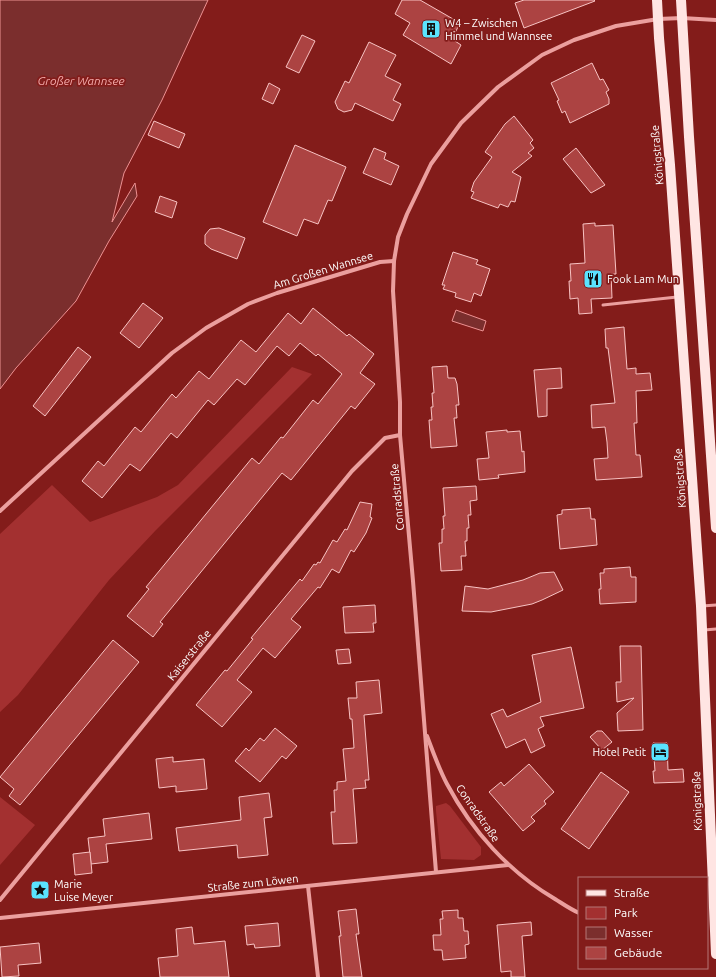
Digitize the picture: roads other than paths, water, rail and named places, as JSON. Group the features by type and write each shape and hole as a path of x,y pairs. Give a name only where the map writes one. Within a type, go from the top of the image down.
{"main road":[{"name":"Königstraße","path":"657,0 701,606 714,876 714,943 716,954"},
{"path":"681,0 716,528"}],"street":[{"path":"394,261 398,237 431,164 461,122 498,87 542,55 574,40 616,26 658,19 682,18 716,20"},
{"name":"Conradstraße","path":"394,261 393,292 400,402 400,435 405,481 436,872"},
{"name":"Am Großen Wannsee","path":"0,511 172,353 206,328 248,304 277,293 380,262 394,261"},
{"name":"Kaiserstraße","path":"0,900 352,471 385,438 400,435"},
{"name":"Conradstraße","path":"425,732 447,784 485,842 508,865 539,890 578,912"},
{"name":"Straße zum Löwen","path":"0,918 508,865"},
{"path":"308,886 318,977"}],"lane":[{"path":"602,305 679,296"},
{"path":"701,606 716,606"},
{"path":"702,630 716,629"}],"water":[{"name":"Großer Wannsee","path":"0,0 208,0 162,100 124,173 112,222 135,183 137,196 109,241 76,301 16,368 0,389"},
{"path":"456,310 486,321 483,331 452,321"}],"place":[{"name":"W4 – Zwischen Himmel und Wannsee","path":"431,29"},
{"name":"Fook Lam Mun","path":"593,279"},
{"name":"Hotel Petit","path":"660,752"},
{"name":"Marie Luise Meyer","path":"40,890"}]}
